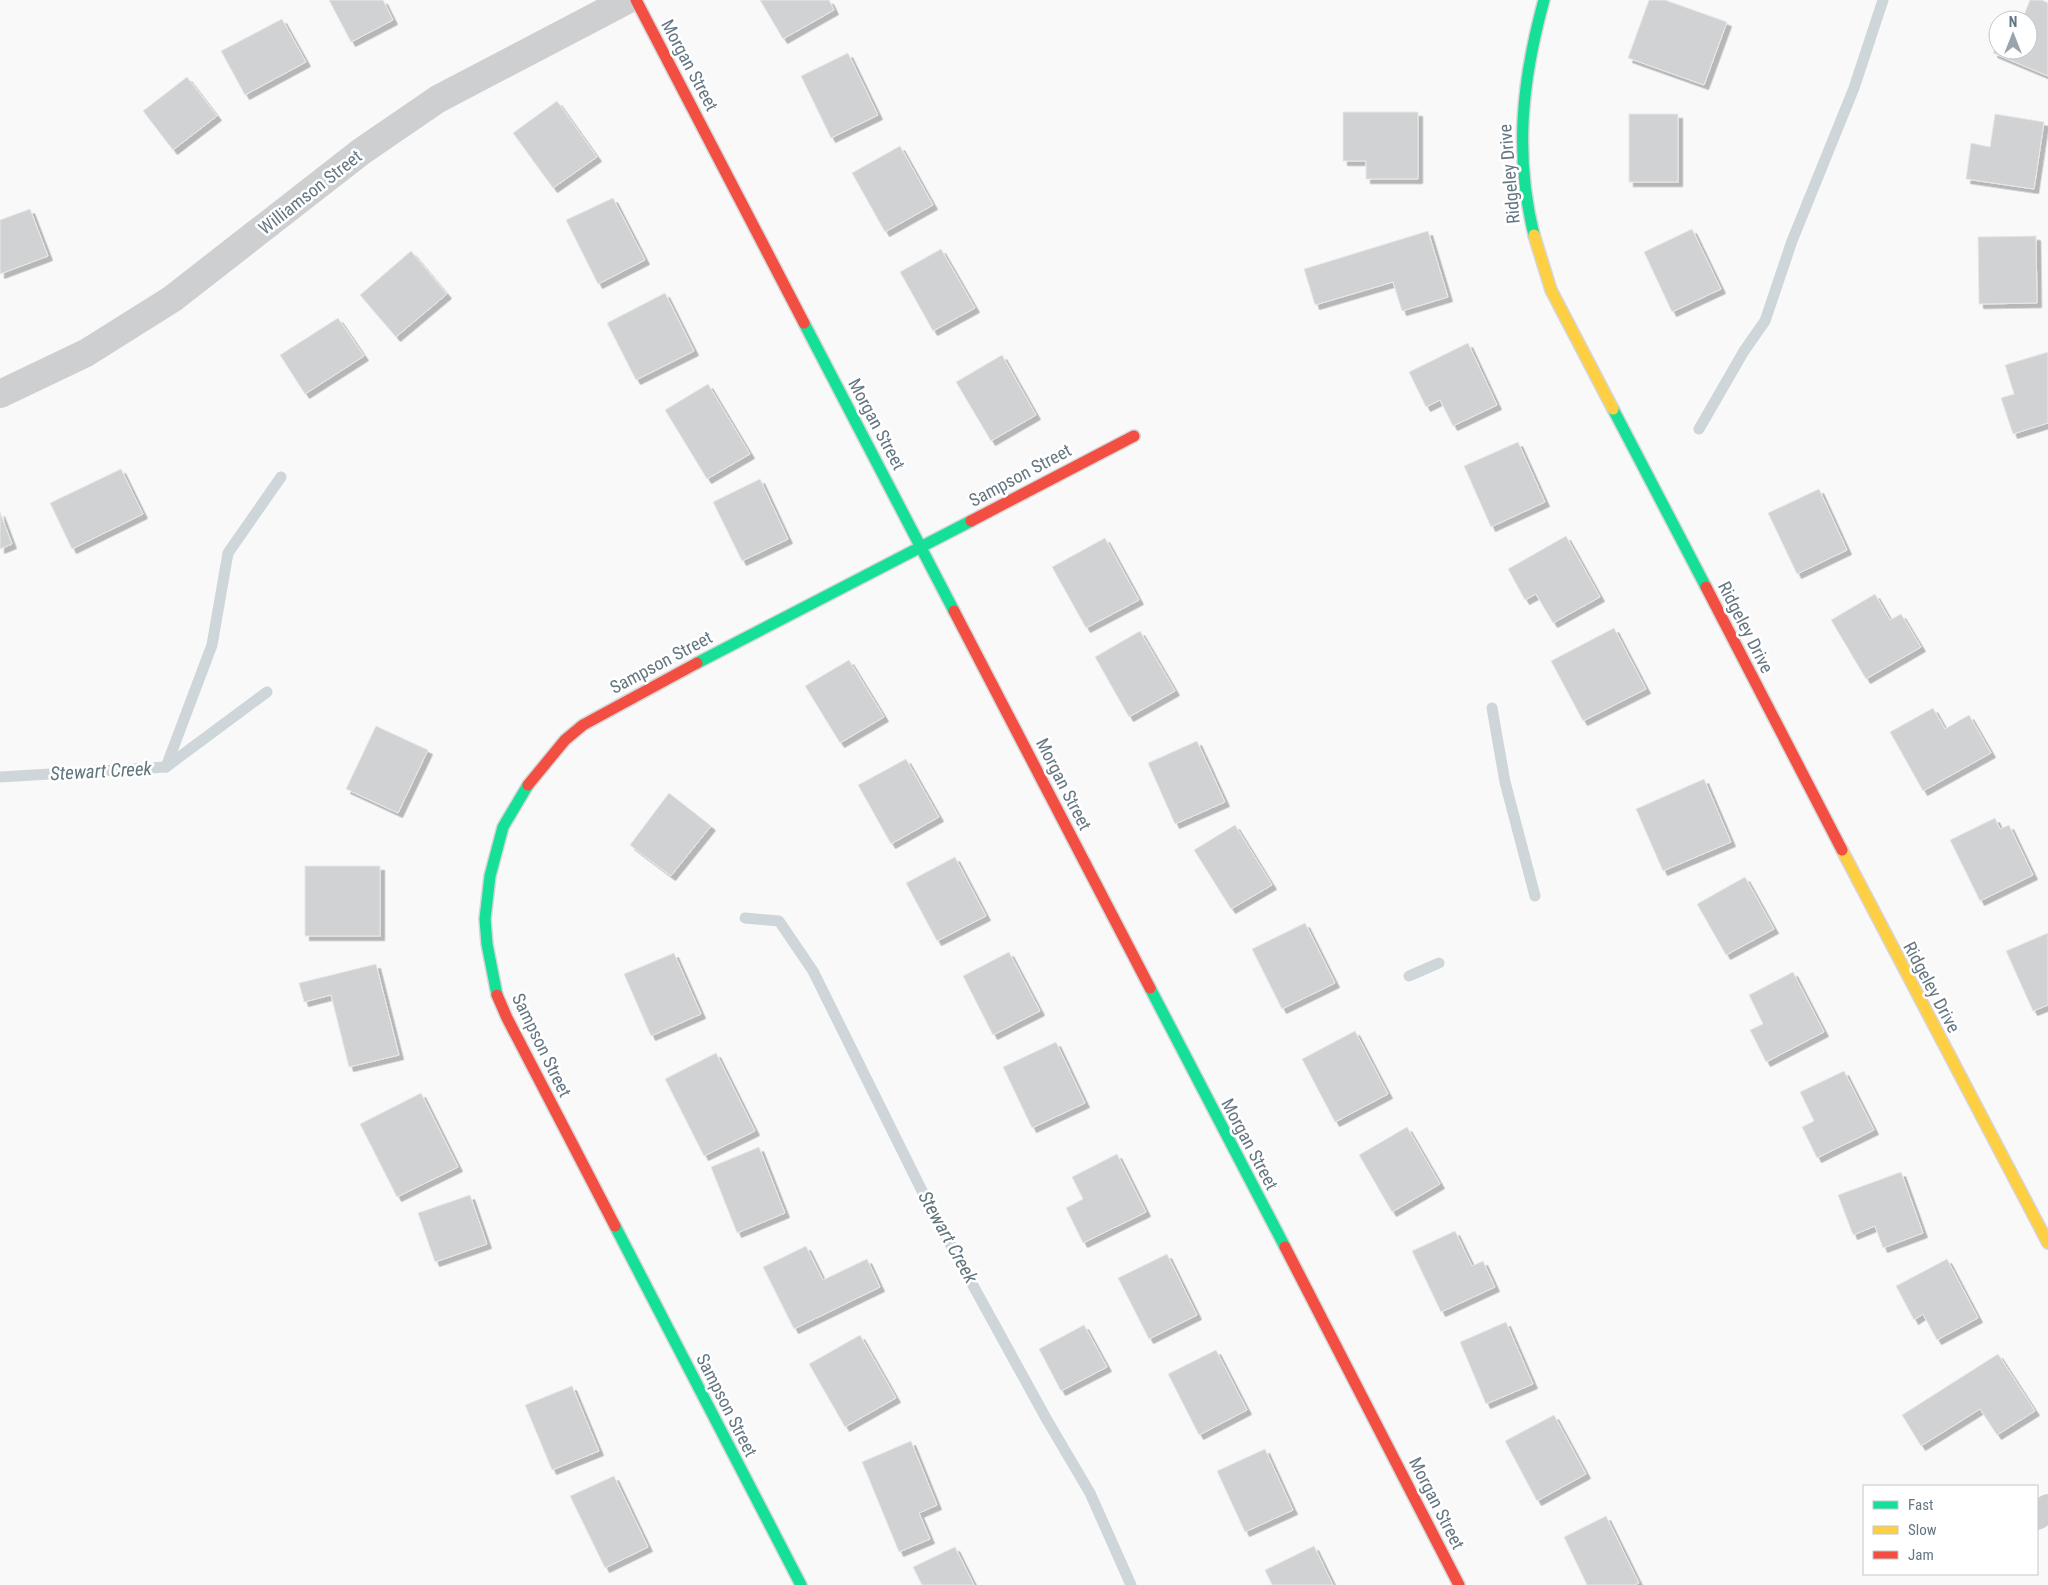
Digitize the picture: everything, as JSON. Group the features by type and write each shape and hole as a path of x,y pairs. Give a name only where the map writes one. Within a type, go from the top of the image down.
{"street":[{"name":"Williamson Street","path":"0,394 86,353 172,299 362,151 438,99 627,0"},
{"name":"Morgan Street","path":"636,0 1459,1585"},
{"name":"Ridgeley Drive","path":"1544,0 1534,30 1522,94 1520,128 1525,195 1531,228 1551,290 1884,934 2048,1243"},
{"name":"Sampson Street","path":"801,1585 507,1018 497,994 487,944 485,919 490,876 503,828 530,781 565,740 583,725 648,688 1134,436"}],"building":[{"path":"329,0 383,0 393,20 351,42"},
{"path":"760,0 829,0 834,10 783,39"},
{"path":"1649,0 1665,0 1727,22 1704,85 1628,58"},
{"path":"2030,0 2042,0 2048,3 2048,76 2010,60 2038,60 2038,10 2026,10"},
{"path":"282,19 306,62 245,95 221,51"},
{"path":"848,53 878,115 831,138 801,76"},
{"path":"187,77 217,116 173,150 143,111"},
{"path":"557,101 597,157 553,188 513,133"},
{"path":"1343,112 1418,112 1418,179 1366,179 1366,161 1343,161"},
{"path":"1629,114 1678,114 1678,182 1629,182"},
{"path":"1995,114 2044,122 2034,189 1966,179 1971,143 1990,147"},
{"path":"900,146 933,205 885,232 852,173"},
{"path":"613,198 645,260 598,284 566,220"},
{"path":"30,209 48,256 0,274 0,220"},
{"path":"1692,229 1721,289 1672,312 1644,252"},
{"path":"1428,231 1448,297 1402,311 1393,282 1315,305 1304,269"},
{"path":"2036,236 2037,303 1979,304 1978,237"},
{"path":"941,249 975,308 933,331 900,272"},
{"path":"411,251 447,294 396,337 360,295"},
{"path":"665,293 694,351 636,380 607,323"},
{"path":"338,318 364,356 305,394 280,355"},
{"path":"1468,343 1497,405 1453,426 1440,400 1426,407 1409,372"},
{"path":"2048,352 2048,423 2013,434 2001,398 2014,394 2005,365"},
{"path":"1002,355 1036,415 991,441 956,382"},
{"path":"708,384 750,454 707,479 665,410"},
{"path":"1518,442 1545,502 1491,527 1464,466"},
{"path":"121,469 143,514 72,549 50,503"},
{"path":"760,479 788,539 742,561 713,502"},
{"path":"1819,489 1847,550 1797,574 1768,513"},
{"path":"0,512 12,544 0,549"},
{"path":"1566,536 1600,597 1553,623 1536,594 1525,600 1508,569"},
{"path":"1105,538 1139,600 1086,628 1052,567"},
{"path":"1875,594 1890,620 1901,614 1921,647 1866,679 1831,620"},
{"path":"1614,628 1646,689 1583,721 1551,661"},
{"path":"1140,631 1175,691 1129,717 1095,657"},
{"path":"849,660 884,717 840,743 805,686"},
{"path":"1933,708 1945,729 1969,715 1991,753 1923,791 1890,732"},
{"path":"376,726 428,750 398,813 346,789"},
{"path":"1197,741 1225,802 1175,824 1148,763"},
{"path":"906,759 939,817 891,844 858,785"},
{"path":"1704,779 1731,842 1663,871 1636,809"},
{"path":"669,793 711,826 671,876 630,845"},
{"path":"1995,818 2000,829 2009,825 2033,875 1980,901 1950,840"},
{"path":"1235,825 1272,885 1231,909 1194,850"},
{"path":"955,857 986,916 937,941 906,883"},
{"path":"305,866 380,866 380,936 305,936"},
{"path":"1745,877 1774,929 1726,955 1697,904"},
{"path":"1305,923 1335,983 1282,1009 1252,949"},
{"path":"2048,933 2048,1005 2033,1011 2006,951"},
{"path":"1009,952 1040,1011 993,1035 963,976"},
{"path":"674,953 701,1014 651,1036 624,974"},
{"path":"376,964 399,1055 349,1067 331,995 304,1002 299,983"},
{"path":"1793,972 1824,1032 1766,1062 1750,1030 1763,1024 1749,995"},
{"path":"1355,1031 1388,1094 1335,1122 1302,1059"},
{"path":"1056,1042 1085,1103 1032,1128 1003,1067"},
{"path":"716,1053 755,1131 704,1156 665,1079"},
{"path":"1844,1071 1874,1130 1817,1158 1802,1127 1814,1121 1800,1092"},
{"path":"421,1093 458,1167 397,1197 360,1124"},
{"path":"1407,1127 1440,1184 1392,1212 1359,1155"},
{"path":"759,1147 785,1213 737,1233 711,1167"},
{"path":"1117,1154 1146,1212 1083,1243 1066,1208 1083,1199 1072,1177"},
{"path":"1901,1172 1923,1233 1883,1248 1875,1226 1853,1235 1838,1195"},
{"path":"470,1195 487,1244 435,1262 418,1213"},
{"path":"1455,1231 1472,1266 1483,1261 1495,1287 1441,1312 1412,1251"},
{"path":"806,1246 823,1280 867,1259 880,1287 794,1329 763,1267"},
{"path":"1167,1254 1197,1315 1149,1339 1118,1278"},
{"path":"1947,1259 1978,1318 1937,1340 1923,1314 1914,1320 1896,1286"},
{"path":"1506,1322 1533,1384 1486,1404 1460,1342"},
{"path":"1084,1325 1107,1367 1061,1391 1039,1349"},
{"path":"860,1335 896,1398 845,1427 809,1364"},
{"path":"1216,1350 1247,1410 1199,1435 1168,1374"},
{"path":"1998,1354 2035,1411 1997,1435 1980,1409 1921,1446 1902,1415"},
{"path":"572,1386 599,1451 552,1470 525,1405"},
{"path":"1554,1415 1586,1474 1537,1501 1505,1441"},
{"path":"911,1441 937,1505 919,1513 930,1539 899,1552 862,1462"},
{"path":"1265,1449 1293,1510 1245,1532 1217,1471"},
{"path":"614,1476 648,1547 605,1568 570,1496"},
{"path":"1606,1516 1639,1583 1634,1585 1587,1585 1564,1537"},
{"path":"1314,1546 1333,1585 1272,1585 1265,1570"},
{"path":"955,1547 974,1585 922,1585 913,1567"}],"waterway":[{"path":"1699,429 1744,351 1765,321 1792,241 1854,88 1883,0"},
{"path":"166,767 212,645 228,553 281,477"},
{"name":"Stewart Creek","path":"0,777 166,767 267,692"},
{"path":"1492,708 1505,782 1535,896"},
{"name":"Stewart Creek","path":"745,918 779,921 813,971 931,1209 1047,1420 1090,1493 1131,1585"},
{"path":"1409,976 1439,963"}],"traffic: fast":[{"path":"1534,235 1524,175 1523,117 1530,59 1544,0"},
{"path":"804,323 954,611"},
{"path":"1613,409 1706,587"},
{"path":"697,663 971,521"},
{"path":"497,995 487,944 485,919 490,876 503,827 528,785"},
{"path":"1150,988 1285,1247"},
{"path":"615,1226 801,1585"}],"traffic: slow":[{"path":"1534,235 1551,290 1613,409"},
{"path":"1842,850 2048,1243"}],"traffic: jam":[{"path":"636,0 804,323"},
{"path":"971,521 1134,436"},
{"path":"1706,587 1842,850"},
{"path":"954,611 1150,988"},
{"path":"528,785 565,740 583,725 697,663"},
{"path":"497,995 507,1018 615,1226"},
{"path":"1285,1247 1459,1585"}]}
